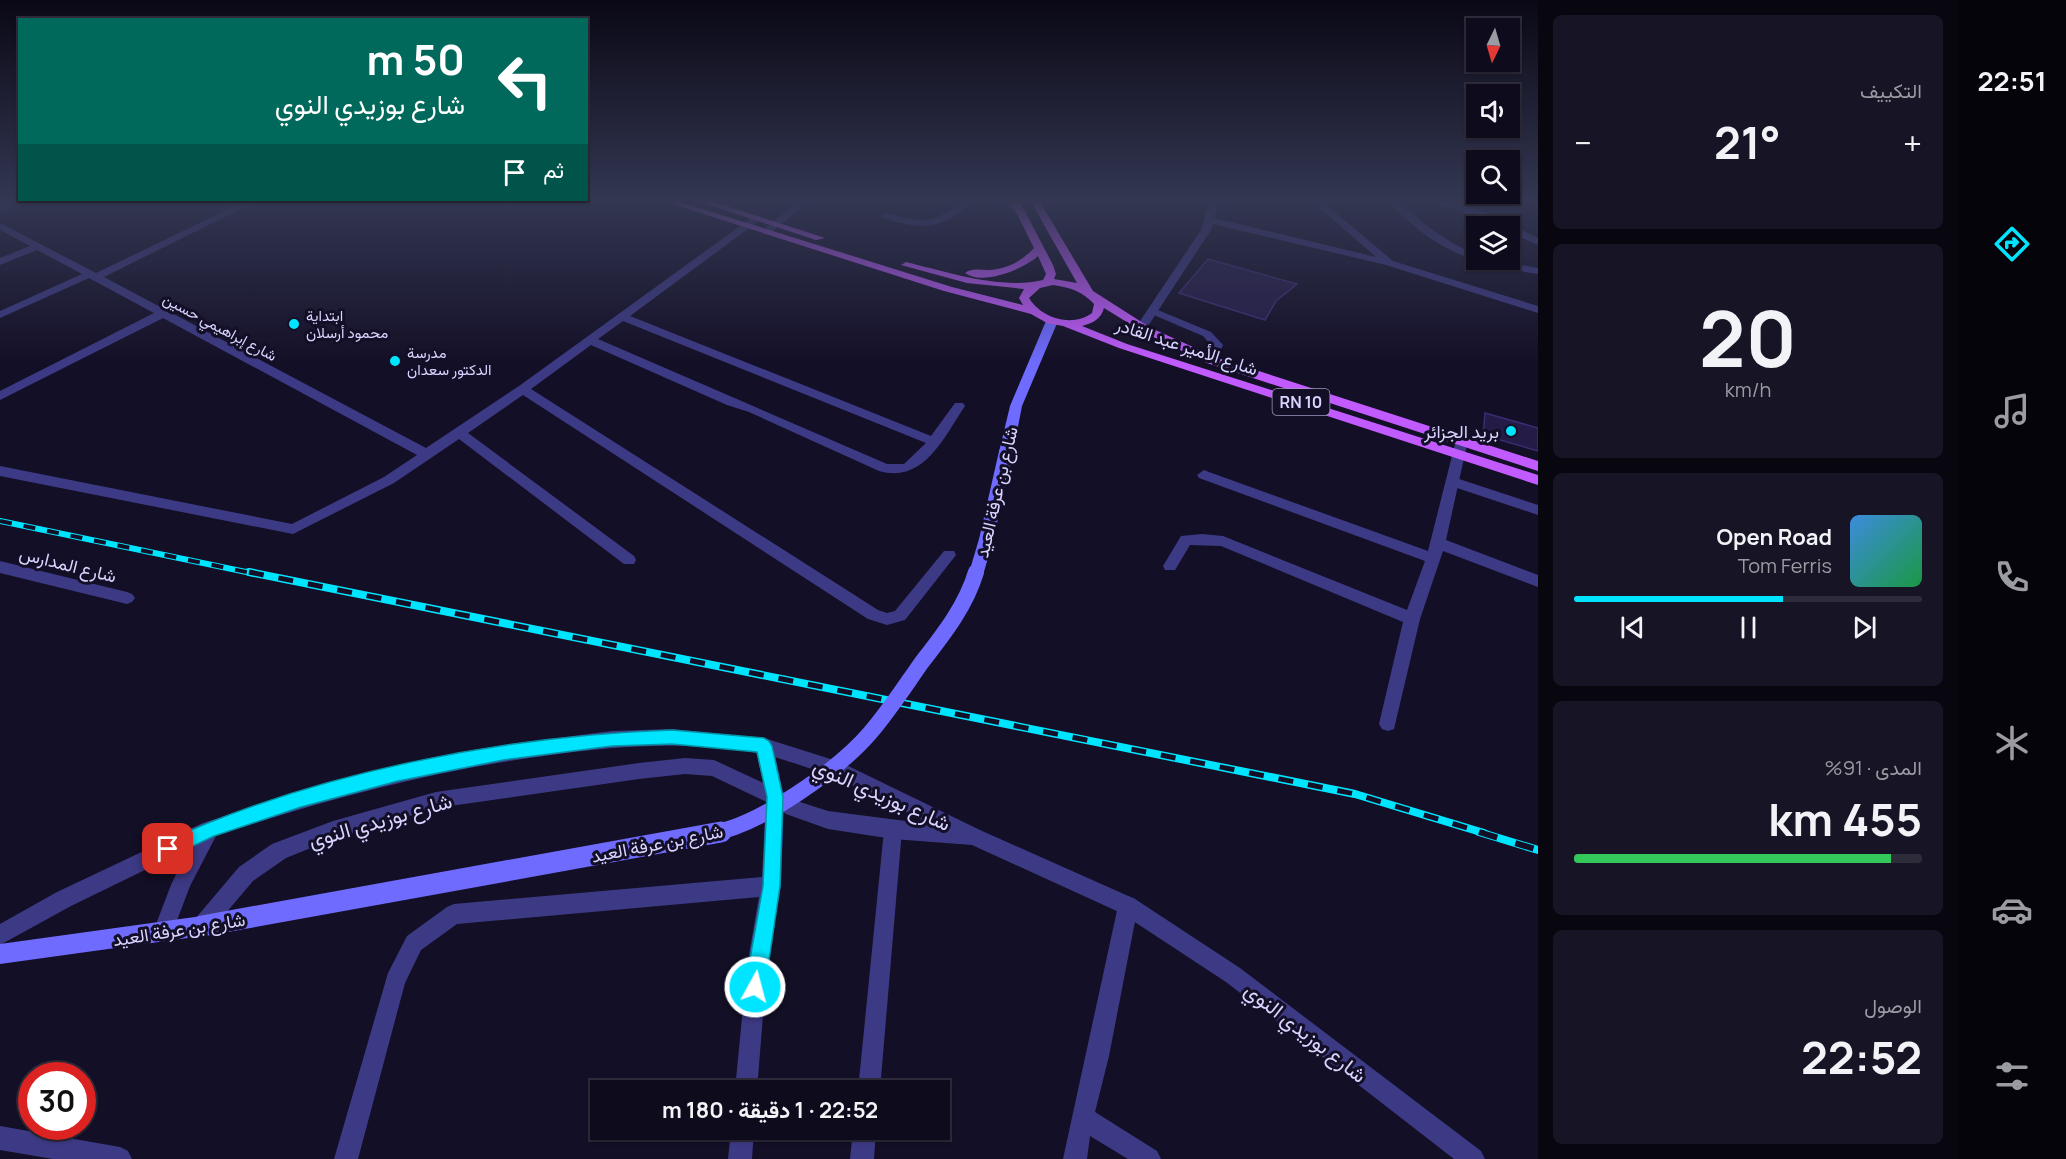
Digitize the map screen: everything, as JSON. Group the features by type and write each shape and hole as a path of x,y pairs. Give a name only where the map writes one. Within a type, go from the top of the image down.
{"main road":[{"path":"843,256 948,289 1032,311"},
{"path":"877,256 921,270 967,280 1032,286 1048,282 1066,283 1078,286 1093,296"},
{"path":"921,270 984,273 1006,271 1023,265 1032,256"},
{"path":"1043,256 1051,274 1048,282"},
{"path":"1059,322 1077,323 1096,316 1100,310 1100,304 1079,278 1067,256"},
{"path":"1032,286 1024,298 1032,311"},
{"name":"شارع الأمير عبد القادر","path":"1093,296 1142,327 1211,360 1461,447 1538,480"},
{"name":"شارع الأمير عبد القادر","path":"1032,311 1123,346 1461,447 1538,466"},
{"name":"شارع بن عرفة العيد","path":"0,954 202,926 721,832 774,809 822,776 869,734 949,627 972,586 986,540 1016,406 1059,322"}],"street":[{"path":"0,262 14,256"},
{"name":"شارع إبراهيمي حسين","path":"56,256 426,454"},
{"path":"0,315 135,256"},
{"path":"0,471 293,529 389,480 523,389 706,256"},
{"path":"1142,327 1189,256"},
{"path":"1360,256 1538,310"},
{"path":"1381,256 1389,263"},
{"path":"1520,268 1538,271"},
{"path":"1153,311 1208,334 1217,345 1211,360"},
{"path":"0,396 163,313"},
{"path":"622,317 934,442"},
{"path":"590,340 731,402 753,409 884,468 898,471 909,469 934,442 959,406"},
{"path":"523,389 873,615 887,619 900,616 949,555"},
{"path":"458,432 629,560"},
{"path":"1388,724 1412,619 1435,550 1461,447"},
{"path":"1204,475 1435,550 1538,580"},
{"path":"1453,482 1538,510"},
{"path":"1170,566 1186,540 1202,538 1223,541 1412,619"},
{"name":"شارع المدارس","path":"0,567 127,598"},
{"name":"شارع بوزيدي النوي","path":"0,935 64,898 210,830 301,799 398,774 503,753 612,739 672,737 764,746 840,770 973,836 1128,906 1233,975 1473,1159"},
{"path":"747,1080 757,966 771,886 775,797 764,746"},
{"name":"شارع بوزيدي النوي","path":"202,926 246,874 279,851 333,830 436,800 639,771 686,766 714,768 775,797 792,808 828,820 894,830 973,836"},
{"path":"163,932 176,890 193,856 210,830"},
{"path":"870,1080 894,830"},
{"path":"346,1159 395,980 414,943 454,914 771,886"},
{"path":"1075,1159 1128,906"},
{"path":"1082,1117 1149,1159"},
{"path":"0,1138 120,1159"},
{"path":"740,1159 742,1140"},
{"path":"862,1159 864,1140"}],"building":[{"path":"1208,259 1297,284 1276,301 1265,320 1179,293"},
{"name":"بريد الجزائر","path":"1485,413 1538,428 1538,451 1483,435"}],"railway":[{"path":"0,521 256,574"},
{"path":"249,572 1355,794 1484,833"},
{"path":"1479,832 1538,850"}],"place":[{"name":"ابتداية محمود أرسلان","path":"294,324"},
{"name":"مدرسة الدكتور سعدان","path":"395,361"},
{"name":"بريد الجزائر","path":"1511,431"}],"route":[{"path":"168,849 210,830 301,799 398,774 503,753 612,739 672,737 764,746 775,797 771,886 755,987"}]}
